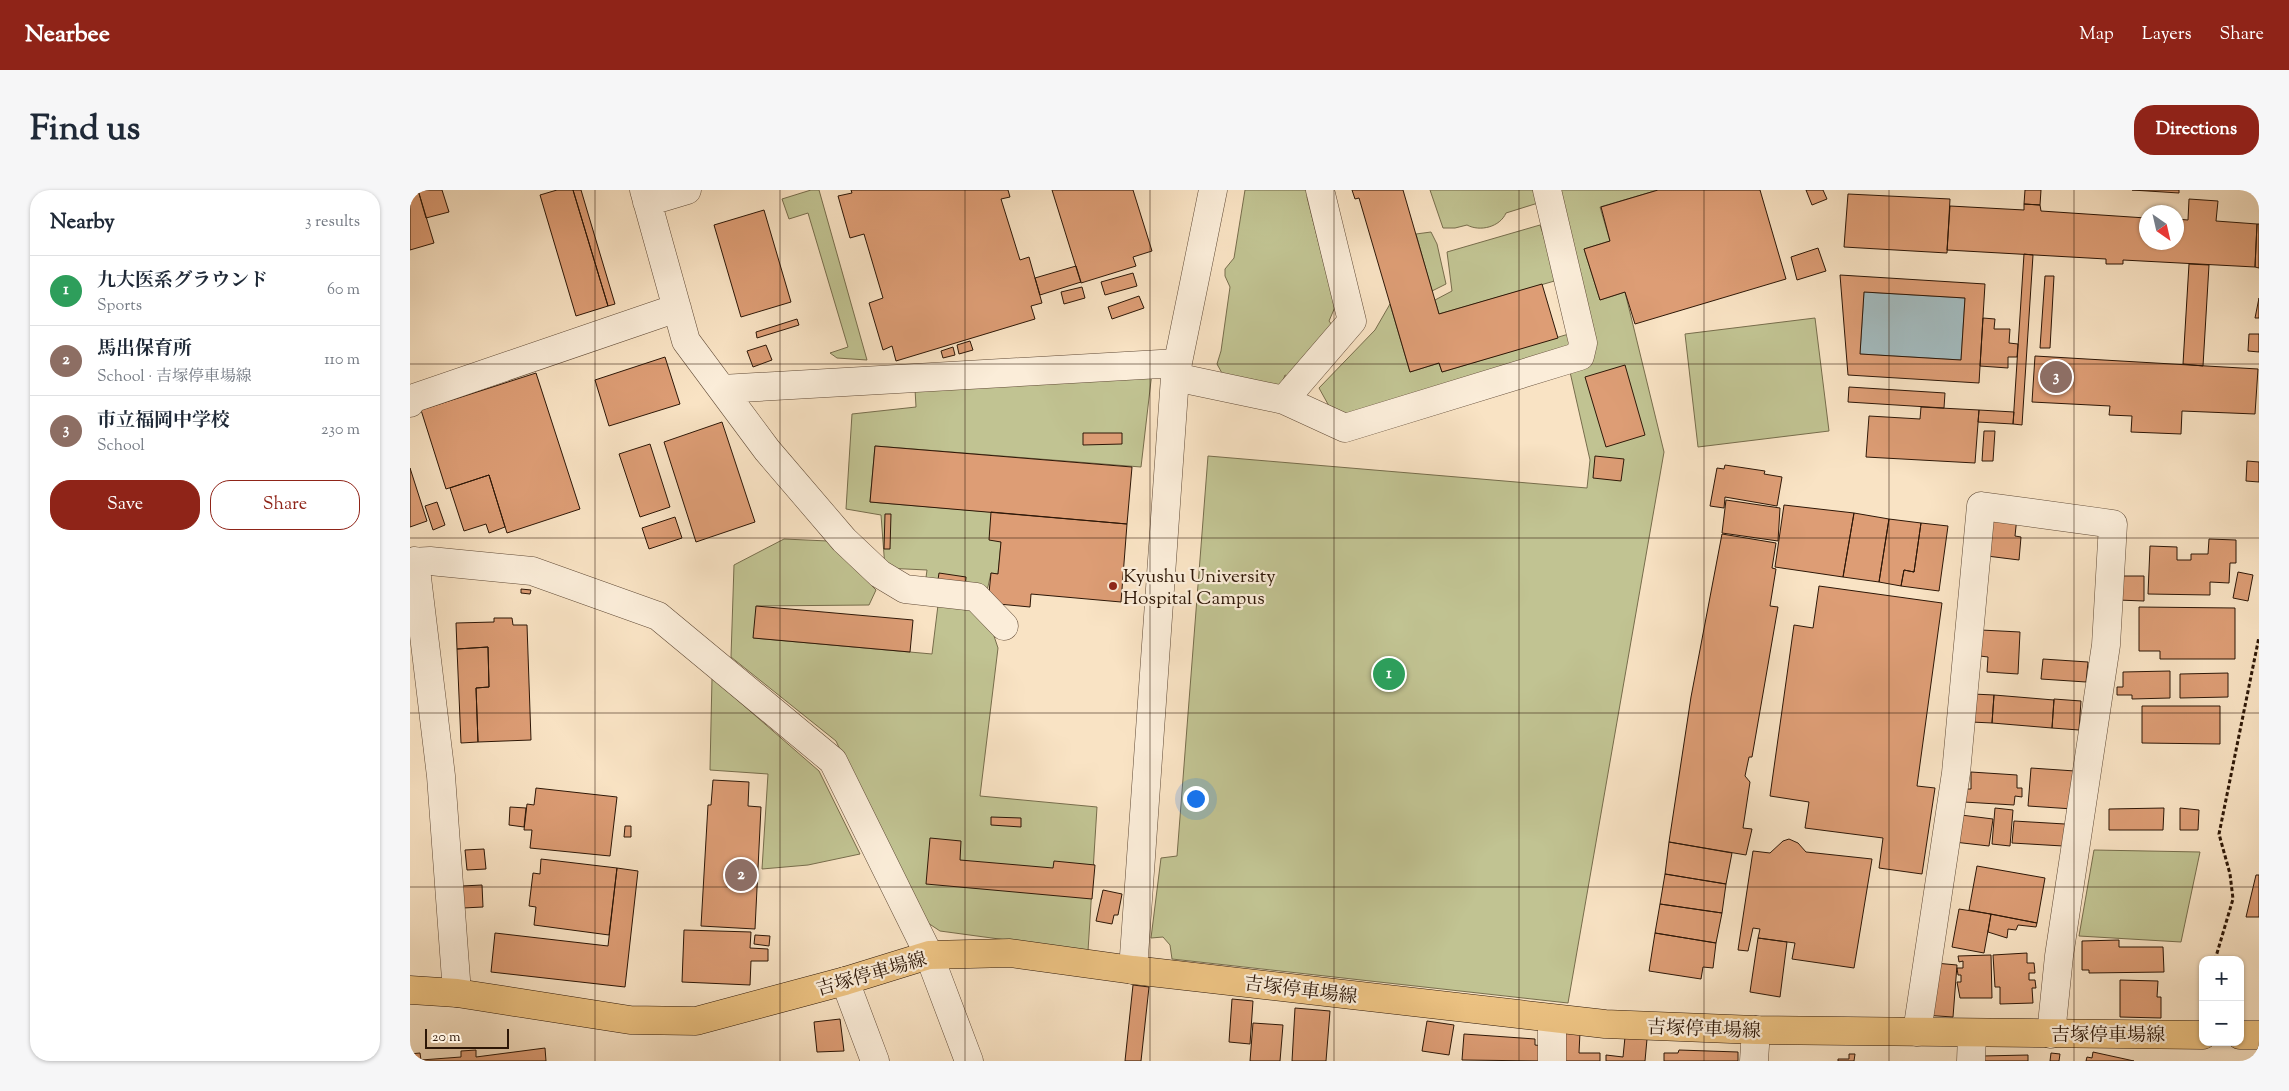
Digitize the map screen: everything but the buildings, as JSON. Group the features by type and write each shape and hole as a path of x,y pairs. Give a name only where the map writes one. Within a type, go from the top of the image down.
{"main road":[{"name":"吉塚停車場線","path":"410,990 457,993 630,1020 696,1021 845,981 929,955 1010,953 1134,970 1605,1024 1756,1030 1972,1034 2199,1035"},
{"path":"2244,1035 2259,1035"}],"street":[{"path":"686,190 646,196 686,341 767,450 844,540 880,574 905,589 976,597 1004,626"},
{"path":"1134,970 1177,370 1213,190"},
{"path":"1284,400 1352,321 1320,190"},
{"path":"722,389 1177,370 1284,400 1345,428 1580,356 1584,343 1547,190"},
{"path":"410,403 411,399 677,308"},
{"path":"1917,1032 1929,941 1956,773 1981,506 2113,524 2106,645 2059,956 2051,1034"},
{"path":"457,993 441,776 412,561 532,571 658,616 833,760 929,955 970,1061"},
{"path":"845,981 875,1061"},
{"path":"1552,1019 1552,1061"},
{"path":"1754,1061 1756,1030"},
{"path":"1971,1061 1972,1034"}],"path":[{"path":"2216,956 2233,899 2230,874 2219,834 2259,636"}],"green space":[{"path":"811,190 819,190 867,360 837,358 830,353 848,347 808,213 789,219 782,199"},
{"path":"1245,190 1312,190 1307,197 1335,307 1329,321 1332,325 1288,376 1285,375 1280,388 1223,375 1217,364 1221,351 1230,287 1225,276 1225,269 1234,258"},
{"path":"1430,190 1535,190 1538,203 1506,213 1499,222 1489,227 1478,228 1467,225 1443,228"},
{"path":"1551,190 1658,190 1600,207 1610,241 1584,249 1600,300 1625,292 1664,452 1568,1003 1172,959 1170,945 1163,937 1151,938 1161,858 1177,856 1208,456 1587,488 1590,460 1570,372 1590,362"},
{"path":"1540,225 1558,280 1439,314 1435,300 1452,291 1447,252"},
{"path":"1431,232 1437,244 1446,284 1432,291 1416,234"},
{"path":"1390,304 1410,372 1439,363 1442,372 1572,333 1574,348 1346,416 1329,406 1319,388 1375,330"},
{"path":"1815,318 1829,431 1698,447 1685,334"},
{"path":"1152,372 1141,467 875,446 870,502 991,512 1001,542 998,574 991,573 987,591 925,585 927,570 885,568 881,515 846,509 852,414 916,407 915,389"},
{"path":"784,539 828,541 876,590 869,605 757,606 754,638 932,654 939,597 988,618 998,648 980,796 1097,807 1088,951 940,931 919,917 836,741 731,657 734,565"},
{"path":"712,678 819,771 860,854 808,865 762,869 768,774 710,770"},
{"path":"2094,850 2200,852 2181,942 2079,936"}],"water":[{"path":"1864,292 1965,298 1961,360 1860,354"}],"place":[{"name":"市立福岡中学校","path":"2056,377"},
{"name":"Kyushu University Hospital Campus","path":"1113,586"},
{"name":"九大医系グラウンド","path":"1389,674"},
{"name":"馬出保育所","path":"741,875"}]}
